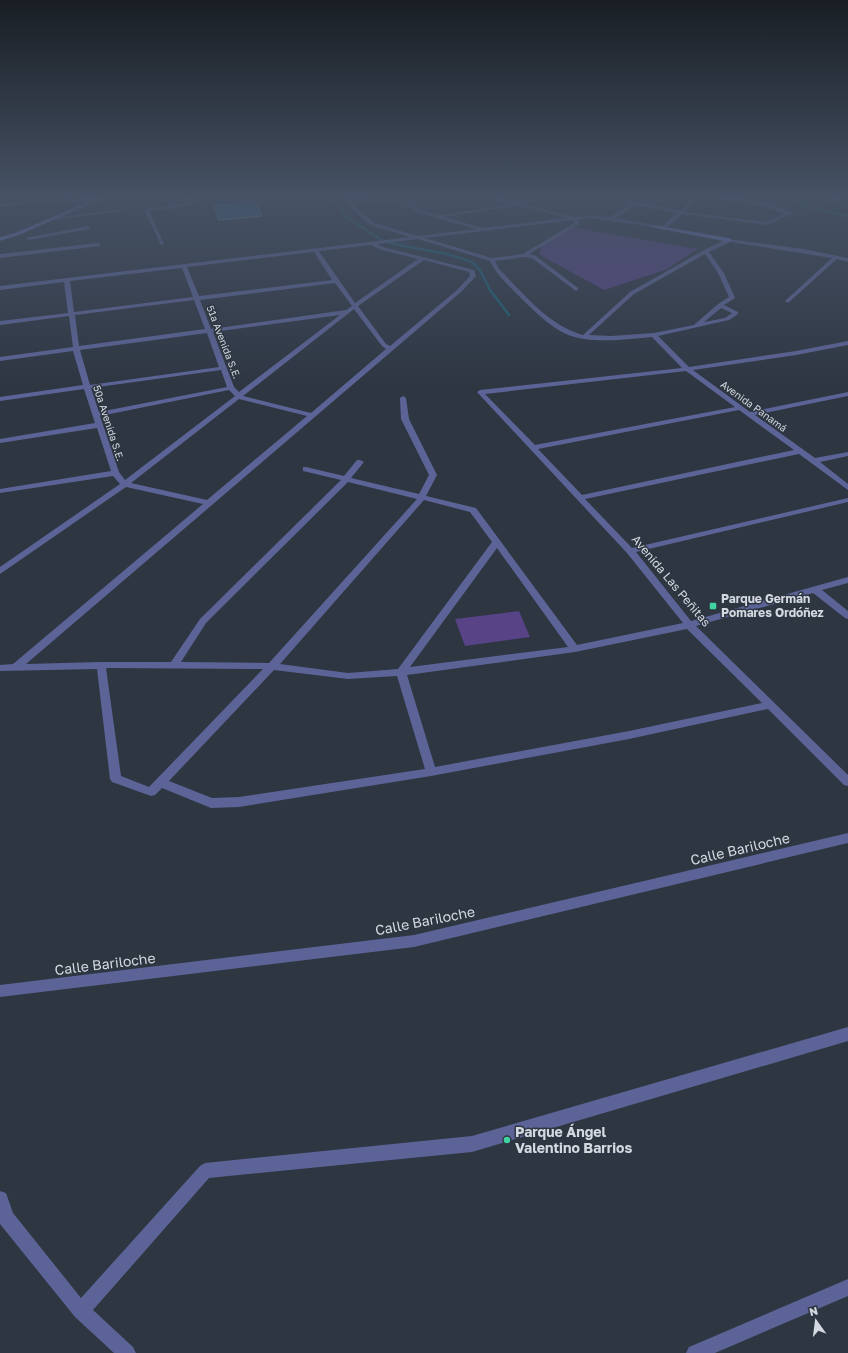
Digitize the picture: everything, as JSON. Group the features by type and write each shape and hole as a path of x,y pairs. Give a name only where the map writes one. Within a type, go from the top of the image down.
{"street":[{"path":"0,288 244,259"},
{"path":"321,259 384,345 390,348"},
{"path":"0,570 126,484 240,397 355,306 422,259"},
{"path":"16,667 459,291 473,276 472,271 423,259"},
{"path":"498,259 492,260 497,270 538,312 567,332 584,337 610,338 654,335 727,319 736,313 720,305"},
{"path":"537,259 576,289"},
{"path":"584,337 632,293 692,259"},
{"path":"696,326 720,305 732,298 721,273 712,259"},
{"path":"788,301 835,259"},
{"name":"51a Avenida S.E.","path":"184,266 231,388 240,397 312,415"},
{"name":"50a Avenida S.E.","path":"67,280 76,349 86,387 115,473 126,484"},
{"path":"0,323 336,281"},
{"path":"0,359 348,312"},
{"name":"Avenida Panamá","path":"654,335 688,370 801,451 848,488"},
{"path":"688,370 819,350 848,343"},
{"path":"0,399 223,368"},
{"name":"Avenida Las Peñitas","path":"688,370 566,385 480,392 630,551 689,625 848,782"},
{"path":"95,414 231,388"},
{"path":"749,414 848,394"},
{"path":"101,665 116,779 151,792 272,666 419,502 433,474 405,418 403,398"},
{"path":"533,448 741,408"},
{"path":"0,441 99,425"},
{"path":"579,498 801,451"},
{"path":"814,461 848,454"},
{"path":"174,665 203,621 346,479 360,462"},
{"path":"306,469 473,510 575,649"},
{"path":"0,492 115,473"},
{"path":"126,484 209,503"},
{"path":"630,551 848,500"},
{"path":"401,672 497,542"},
{"path":"0,668 101,665 174,665 272,666 348,676 401,672 575,649 689,625 848,580"},
{"path":"814,589 848,616"},
{"path":"401,672 431,772"},
{"path":"160,782 211,803 239,802 431,772 629,735 769,705"},
{"name":"Calle Bariloche","path":"0,991 414,941 848,838"},
{"path":"81,1311 205,1171 472,1144 848,1034"},
{"path":"0,1199 6,1218 81,1311 127,1353"},
{"path":"695,1353 848,1287"}],"shaded area":[{"path":"548,259 682,259 665,270 604,290"},
{"path":"519,611 530,637 465,646 455,619"}],"waterway":[{"path":"463,259 472,262 480,270 490,290 509,315"}],"place":[{"name":"Parque Germán Pomares Ordóñez","path":"713,606"},
{"name":"Parque Ángel Valentino Barrios","path":"507,1140"}]}
